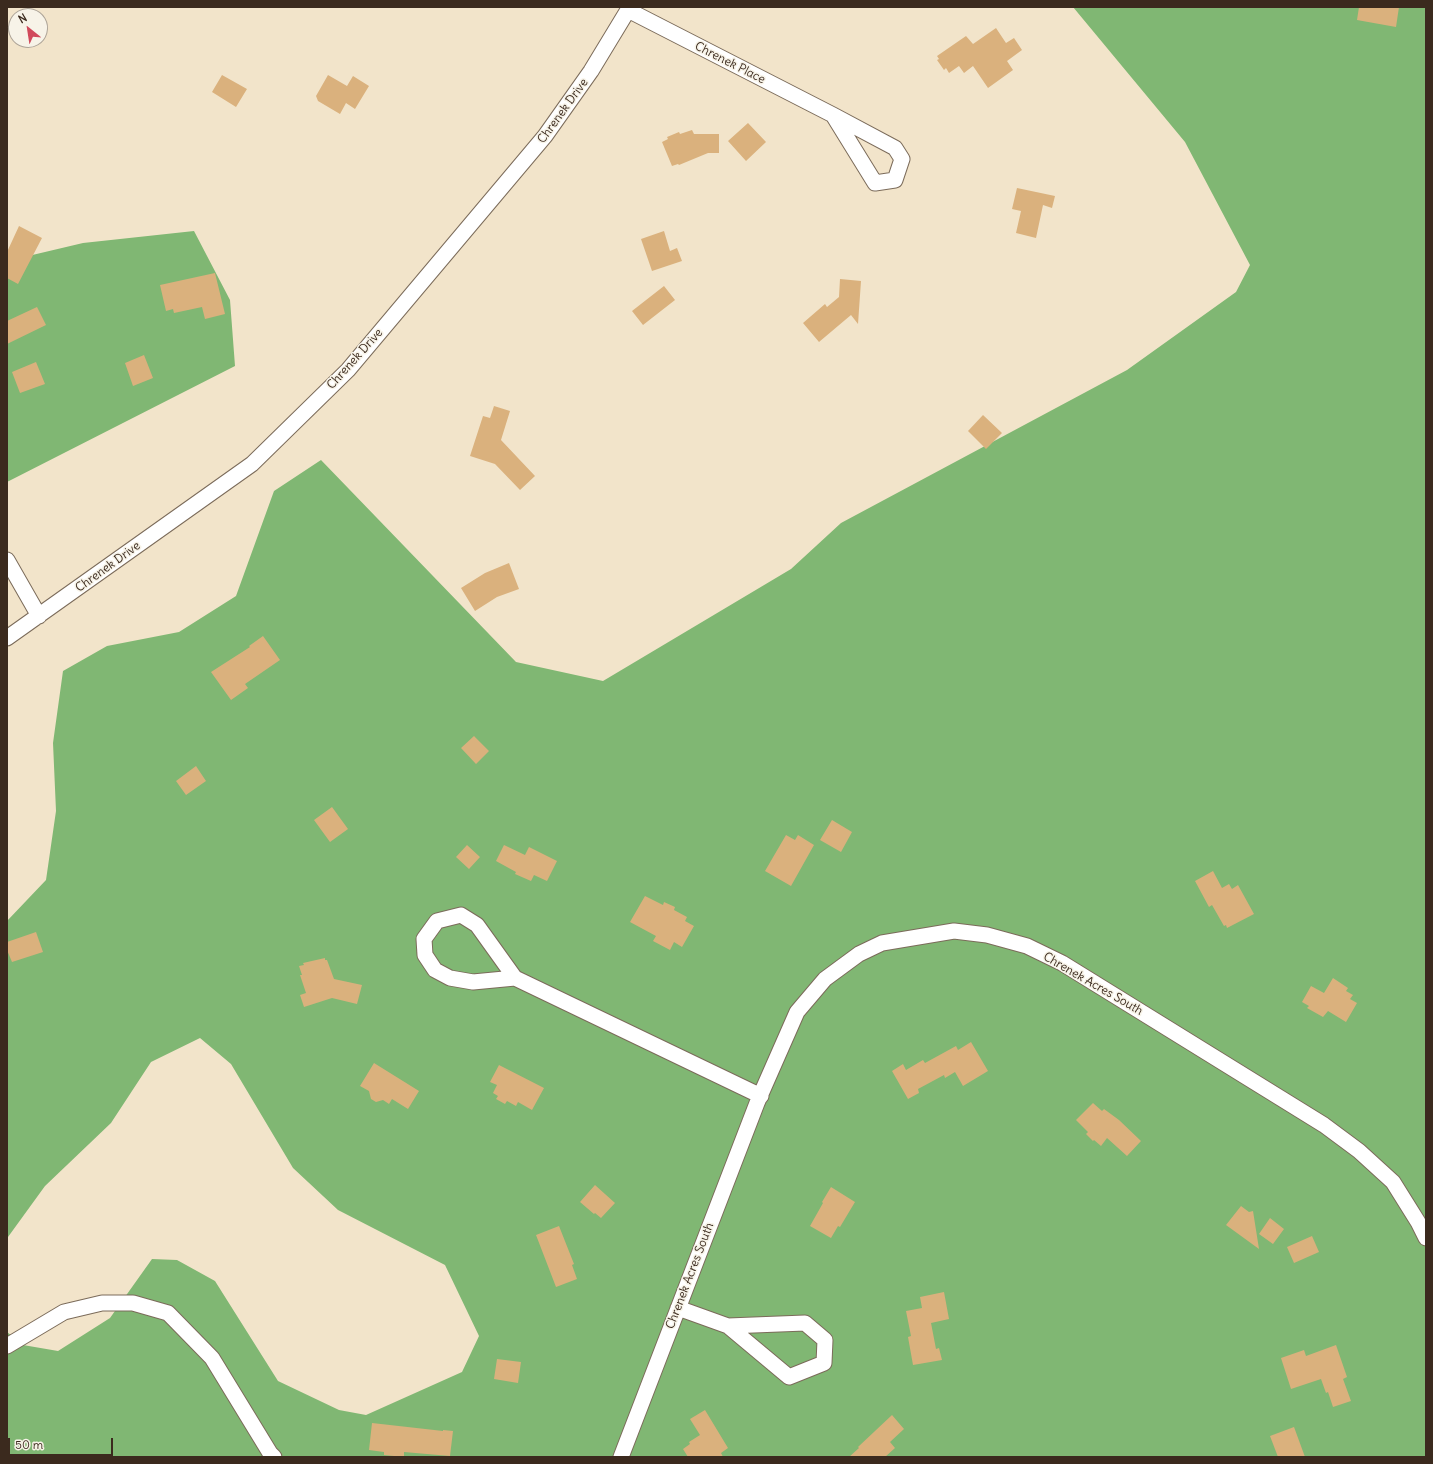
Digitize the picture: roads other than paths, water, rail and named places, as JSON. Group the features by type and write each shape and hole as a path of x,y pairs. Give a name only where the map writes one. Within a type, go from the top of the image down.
{"street":[{"name":"Chrenek Place","path":"628,9 833,115 895,148 902,159 895,180 875,183 833,115"},
{"name":"Chrenek Drive","path":"7,638 252,464 348,370 545,136 591,71 628,9"},
{"path":"7,560 39,616"},
{"path":"515,978 473,982 450,978 435,970 425,955 424,939 437,921 461,915 477,925 515,978 761,1096"},
{"name":"Chrenek Acres South","path":"621,1457 761,1096 798,1012 825,978 860,954 882,943 954,931 987,935 1027,946 1062,963 1324,1125 1359,1151 1393,1182 1418,1222 1426,1238"},
{"path":"7,1346 64,1312 102,1303 132,1303 168,1313 212,1358 270,1453 274,1457"},
{"path":"678,1308 728,1326 789,1377 824,1363 825,1340 804,1323 728,1326"}]}
